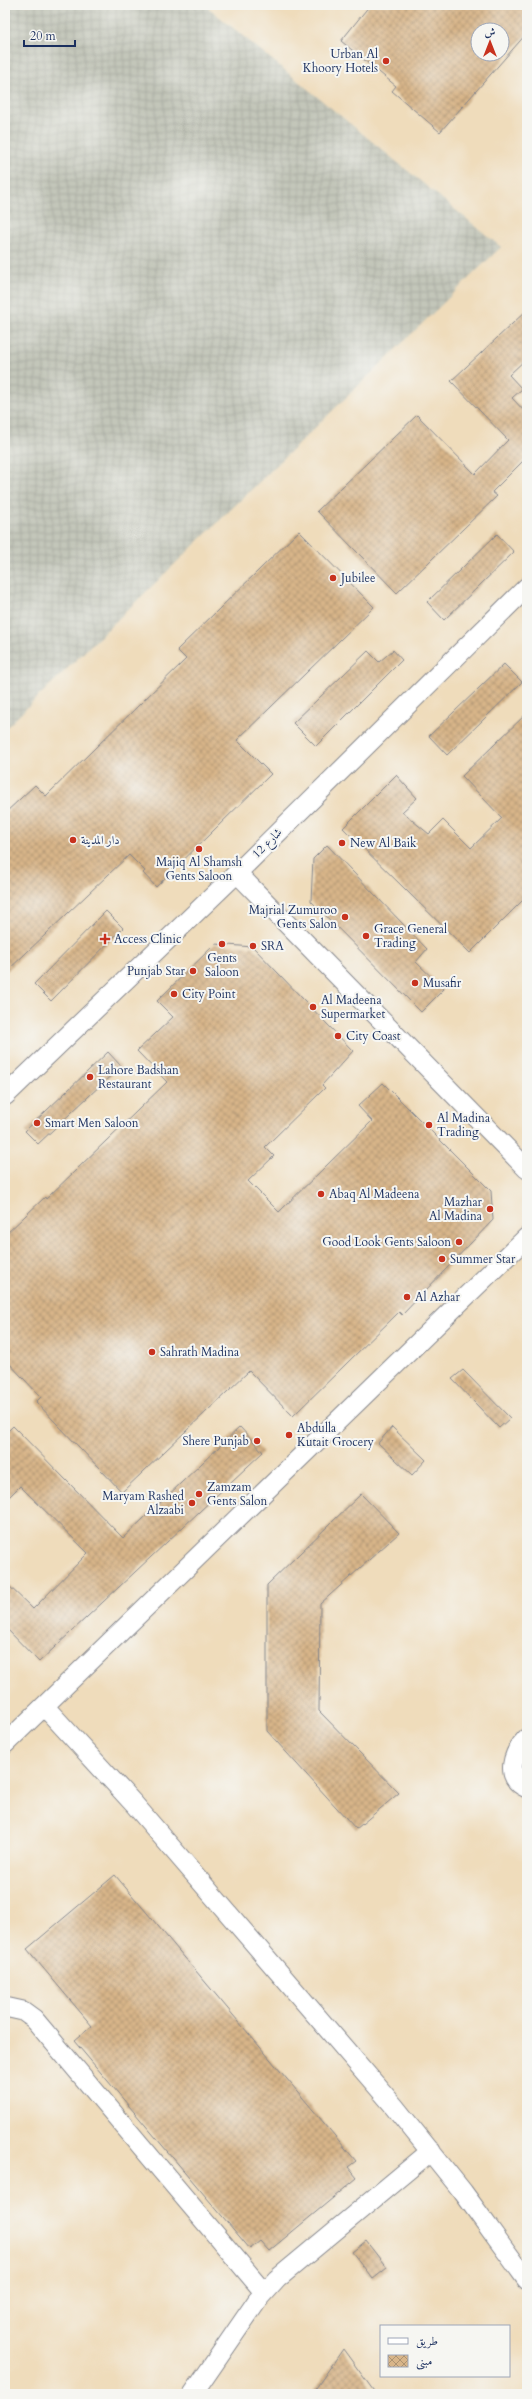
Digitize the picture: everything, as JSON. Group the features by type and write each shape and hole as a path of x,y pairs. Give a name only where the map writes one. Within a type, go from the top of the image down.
{"street":[{"name":"شارع 12","path":"5,1096 237,872 527,587"},
{"path":"237,872 527,1169"},
{"path":"5,1744 527,1237"},
{"path":"44,1706 134,1804 384,2094 431,2151 527,2280"},
{"path":"527,1738 512,1759 512,1770 516,1781 527,1788"},
{"path":"5,2007 23,2011 34,2019 264,2292"},
{"path":"193,2394 264,2292 291,2266 431,2151"}],"shaded area":[{"path":"5,5 205,5 501,247 5,729"}],"building":[{"path":"370,5 518,5 527,13 527,33 510,52 510,22 470,22 470,62 502,62 440,132 392,91 396,86 341,41"},
{"path":"527,310 527,358 509,375 522,389 512,398 527,414 527,457 492,492 497,496 397,593 317,511 417,415 475,474 508,440 451,381"},
{"path":"299,531 374,607 237,740 271,774 156,887 143,873 145,871 129,855 5,973 5,813 35,785 46,796 186,659 177,650"},
{"path":"497,534 514,552 444,620 427,602"},
{"path":"393,650 402,660 316,746 293,723 368,651 379,662"},
{"path":"504,664 522,682 447,755 429,736"},
{"path":"527,713 527,896 470,953 343,828 396,775 417,798 402,812 429,834 443,820 471,848 502,818 462,776"},
{"path":"327,845 427,949 416,962 444,989 421,1012 311,901 313,859"},
{"path":"106,911 123,928 51,1001 34,984"},
{"path":"215,944 253,947 353,1051 322,1085 325,1088 265,1147 274,1156 248,1181 279,1212 372,1121 358,1106 383,1083 491,1191 493,1220 402,1315 399,1312 293,1416 249,1371 122,1492 36,1402 41,1397 5,1359 5,1235 45,1197 46,1199 167,1082 137,1051 173,1017 157,1001"},
{"path":"108,1052 121,1066 38,1144 25,1131"},
{"path":"463,1370 510,1418 499,1428 452,1379"},
{"path":"13,1426 123,1538 240,1427 263,1452 39,1662 5,1627 5,1582 33,1609 88,1553 20,1486 5,1501 5,1434"},
{"path":"392,1427 426,1460 412,1475 378,1443"},
{"path":"361,1494 399,1533 320,1604 319,1711 399,1793 356,1829 267,1731 267,1585"},
{"path":"115,1875 356,2161 348,2167 357,2178 269,2251 260,2241 250,2249 74,2041 92,2026 27,1949"},
{"path":"366,2241 387,2268 373,2279 352,2252"},
{"path":"343,2349 376,2394 312,2394"}],"place":[{"name":"Urban Al Khoory Hotels","path":"386,61"},
{"name":"Jubilee","path":"333,578"},
{"name":"دار المدينة","path":"73,840"},
{"name":"New Al Baik","path":"342,843"},
{"name":"Majiq Al Shamsh Gents Saloon","path":"199,849"},
{"name":"Majrial Zumuroo Gents Salon","path":"345,917"},
{"name":"Grace General Trading","path":"366,936"},
{"name":"Access Clinic","path":"105,939"},
{"name":"Gents Saloon","path":"222,944"},
{"name":"SRA","path":"253,946"},
{"name":"Punjab Star","path":"193,971"},
{"name":"Musafir","path":"415,983"},
{"name":"City Point","path":"174,994"},
{"name":"Al Madeena Supermarket","path":"313,1007"},
{"name":"City Coast","path":"338,1036"},
{"name":"Lahore Badshan Restaurant","path":"90,1077"},
{"name":"Smart Men Saloon","path":"37,1123"},
{"name":"Al Madina Trading","path":"429,1125"},
{"name":"Abaq Al Madeena","path":"321,1194"},
{"name":"Mazhar Al Madina","path":"490,1209"},
{"name":"Good Look Gents Saloon","path":"459,1242"},
{"name":"Summer Star","path":"442,1259"},
{"name":"Al Azhar","path":"407,1297"},
{"name":"Sahrath Madina","path":"152,1352"},
{"name":"Abdulla Kutait Grocery","path":"289,1435"},
{"name":"Shere Punjab","path":"257,1441"},
{"name":"Zamzam Gents Salon","path":"199,1494"},
{"name":"Maryam Rashed Alzaabi","path":"192,1503"}]}
